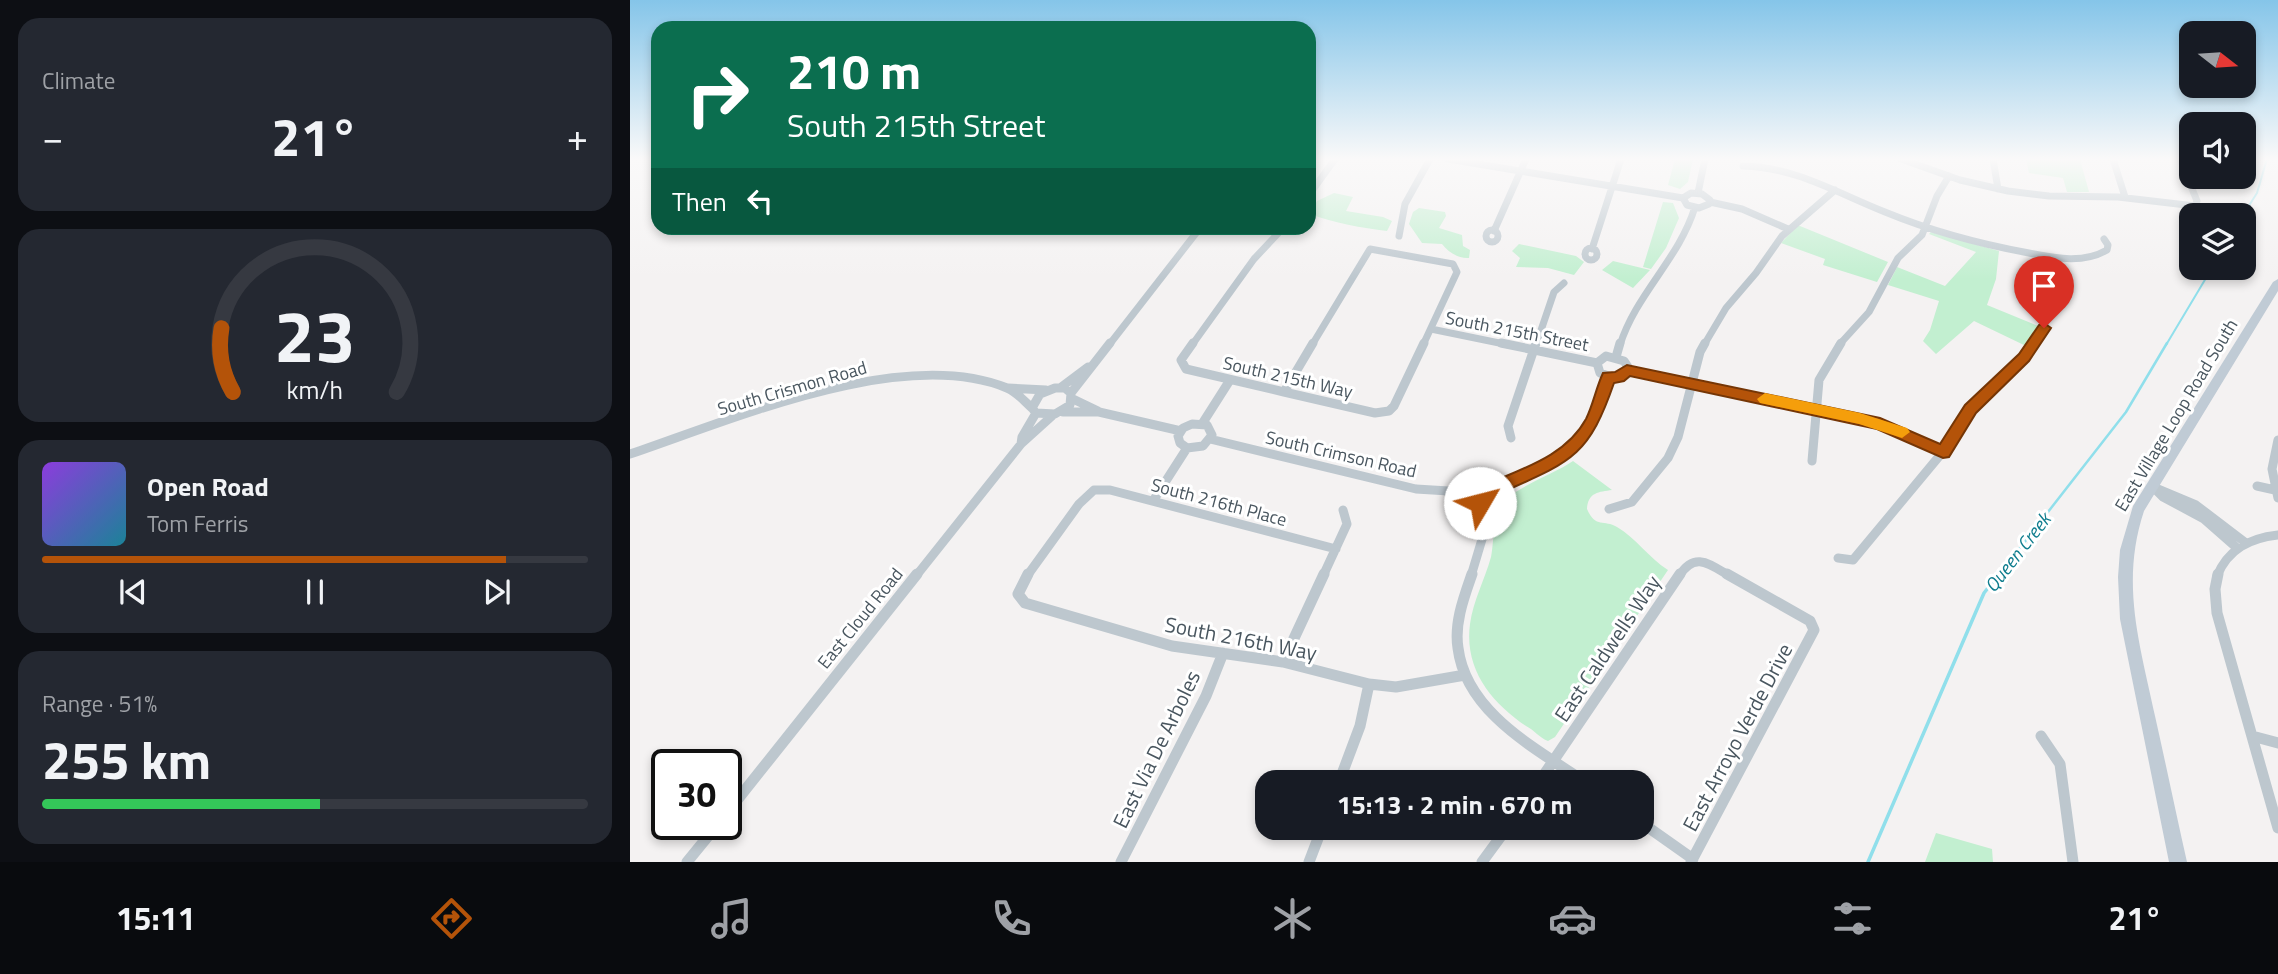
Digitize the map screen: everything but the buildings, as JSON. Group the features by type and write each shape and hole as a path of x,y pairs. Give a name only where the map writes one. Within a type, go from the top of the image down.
{"street":[{"path":"1399,236 1408,199"},
{"path":"1494,231 1508,199"},
{"path":"1592,249 1608,199"},
{"path":"1685,199 1688,205 1695,207 1706,206 1710,202"},
{"path":"1708,199 1753,213 1788,229"},
{"path":"1609,509 1632,502 1668,458 1678,437 1700,352 1716,322 1788,229 1824,199"},
{"path":"1857,199 1927,228 1985,244 2053,257 2079,260 2097,256 2107,250 2108,245 2104,239"},
{"path":"1812,461 1819,380 1825,366 1835,350 1869,312 1894,264 1927,228 1936,199"},
{"path":"2143,199 2195,206 2196,199"},
{"path":"1616,357 1632,316 1673,261 1695,207"},
{"path":"1063,412 1090,366 1194,235"},
{"name":"South 215th Way","path":"1277,235 1237,281 1181,360 1186,369 1375,413 1389,411 1394,406 1431,329"},
{"path":"1284,392 1370,249 1453,264 1457,267 1431,329"},
{"path":"1838,558 1853,560 1943,452 1970,409 2024,358 2044,328 2056,294 2053,257"},
{"name":"East Village Loop Road South","path":"2178,862 2127,619 2123,587 2128,536 2138,510 2278,282"},
{"path":"1511,438 1508,426 1554,292 1564,283"},
{"name":"South 215th Street","path":"1431,329 1597,363"},
{"path":"1627,370 1626,364 1616,357 1606,356 1597,363 1600,373 1609,377 1618,377 1627,370 1880,424 1943,452"},
{"path":"1090,366 1060,388 1046,390 1037,396 1034,411 1052,416 1063,412 1099,412 1181,431"},
{"name":"South Crismon Road","path":"630,454 850,384 931,376 981,380 1007,388 1046,390"},
{"path":"1498,487 1550,465 1575,445 1593,422 1609,377"},
{"path":"1202,424 1230,380"},
{"name":"South Crismon Road","path":"1007,388 1034,411"},
{"path":"1060,388 1099,412"},
{"name":"East Cloud Road","path":"1021,444 1034,411"},
{"name":"East Cloud Road","path":"742,794 1021,444 1052,416"},
{"path":"1192,424 1202,424 1210,428 1210,439 1203,446 1187,448 1178,440 1181,431 1192,424"},
{"name":"South Crimson Road","path":"1210,439 1416,489 1465,492 1475,502 1485,503"},
{"path":"2276,494 2270,478 2271,460 2278,440"},
{"path":"1153,501 1187,448"},
{"path":"1465,492 1466,484 1478,476 1493,480 1498,487 1495,499 1485,503 1484,541 1459,617 1459,653 1465,675 1480,701 1495,719 1567,770"},
{"path":"2257,486 2276,494"},
{"path":"2153,487 2163,497 2204,519 2241,545"},
{"name":"South 216th Place","path":"1018,594 1022,583 1079,504 1094,490 1110,490 1336,549"},
{"path":"1283,662 1347,524 1343,510"},
{"path":"2278,535 2241,545 2223,562 2215,585 2217,613 2278,828"},
{"name":"East Caldwells Way","path":"1548,770 1686,565 1696,561 1709,564 1810,621 1814,630"},
{"name":"South 216th Way","path":"1018,594 1025,603 1172,646 1283,662 1368,684 1396,687 1465,675"},
{"name":"East Arroyo Verde Drive","path":"1692,861 1814,630"},
{"name":"East Via De Arboles","path":"1121,862 1206,696 1223,653"},
{"path":"1344,770 1360,726 1368,684"},
{"path":"2041,736 2060,764 2073,862"},
{"path":"2252,736 2278,743"},
{"path":"1654,832 1692,861"},
{"path":"687,862 705,840"},
{"path":"1309,862 1317,840"},
{"path":"1482,862 1498,840"}],"green space":[{"path":"1352,199 1346,211 1392,221 1387,231 1329,220 1316,216 1317,201"},
{"path":"1663,202 1673,203 1679,218 1666,248 1651,269 1643,267"},
{"path":"1419,208 1445,212 1446,216 1439,228 1462,235 1463,246 1470,250 1469,258 1454,254 1442,244 1422,243 1409,224 1413,212"},
{"path":"1797,226 1888,262 1877,282 1823,265 1825,259 1781,243"},
{"path":"1931,232 1999,251 1996,279 1987,305 2038,326 2026,346 1974,321 1936,354 1923,341 1930,330 1939,301 1888,285 1897,267 1945,286 1976,252 1929,234"},
{"path":"1519,244 1576,256 1584,262 1574,275 1548,268 1516,267 1520,258 1512,251"},
{"path":"1613,261 1650,270 1633,288 1602,270"},
{"path":"1573,461 1612,490 1595,494 1589,499 1587,509 1590,515 1601,523 1612,525 1624,532 1668,570 1555,737 1548,741 1513,717 1483,683 1471,656 1470,624 1491,557 1497,509 1510,495"},
{"path":"1936,833 1992,849 1993,862 1925,862"}],"waterway":[{"name":"Queen Creek","path":"2251,203 2253,199"},
{"name":"Queen Creek","path":"2166,345 2205,280"},
{"name":"Queen Creek","path":"1998,576 2126,412 2167,343"},
{"name":"Queen Creek","path":"1868,862 1984,593 1999,574"}],"slow traffic":[{"path":"1765,399 1860,419 1902,432"}],"route":[{"path":"1480,503 1495,499 1498,487 1550,465 1583,438 1593,422 1609,377 1622,376 1627,370 1880,424 1943,452 1970,409 2024,358 2044,328"}]}
